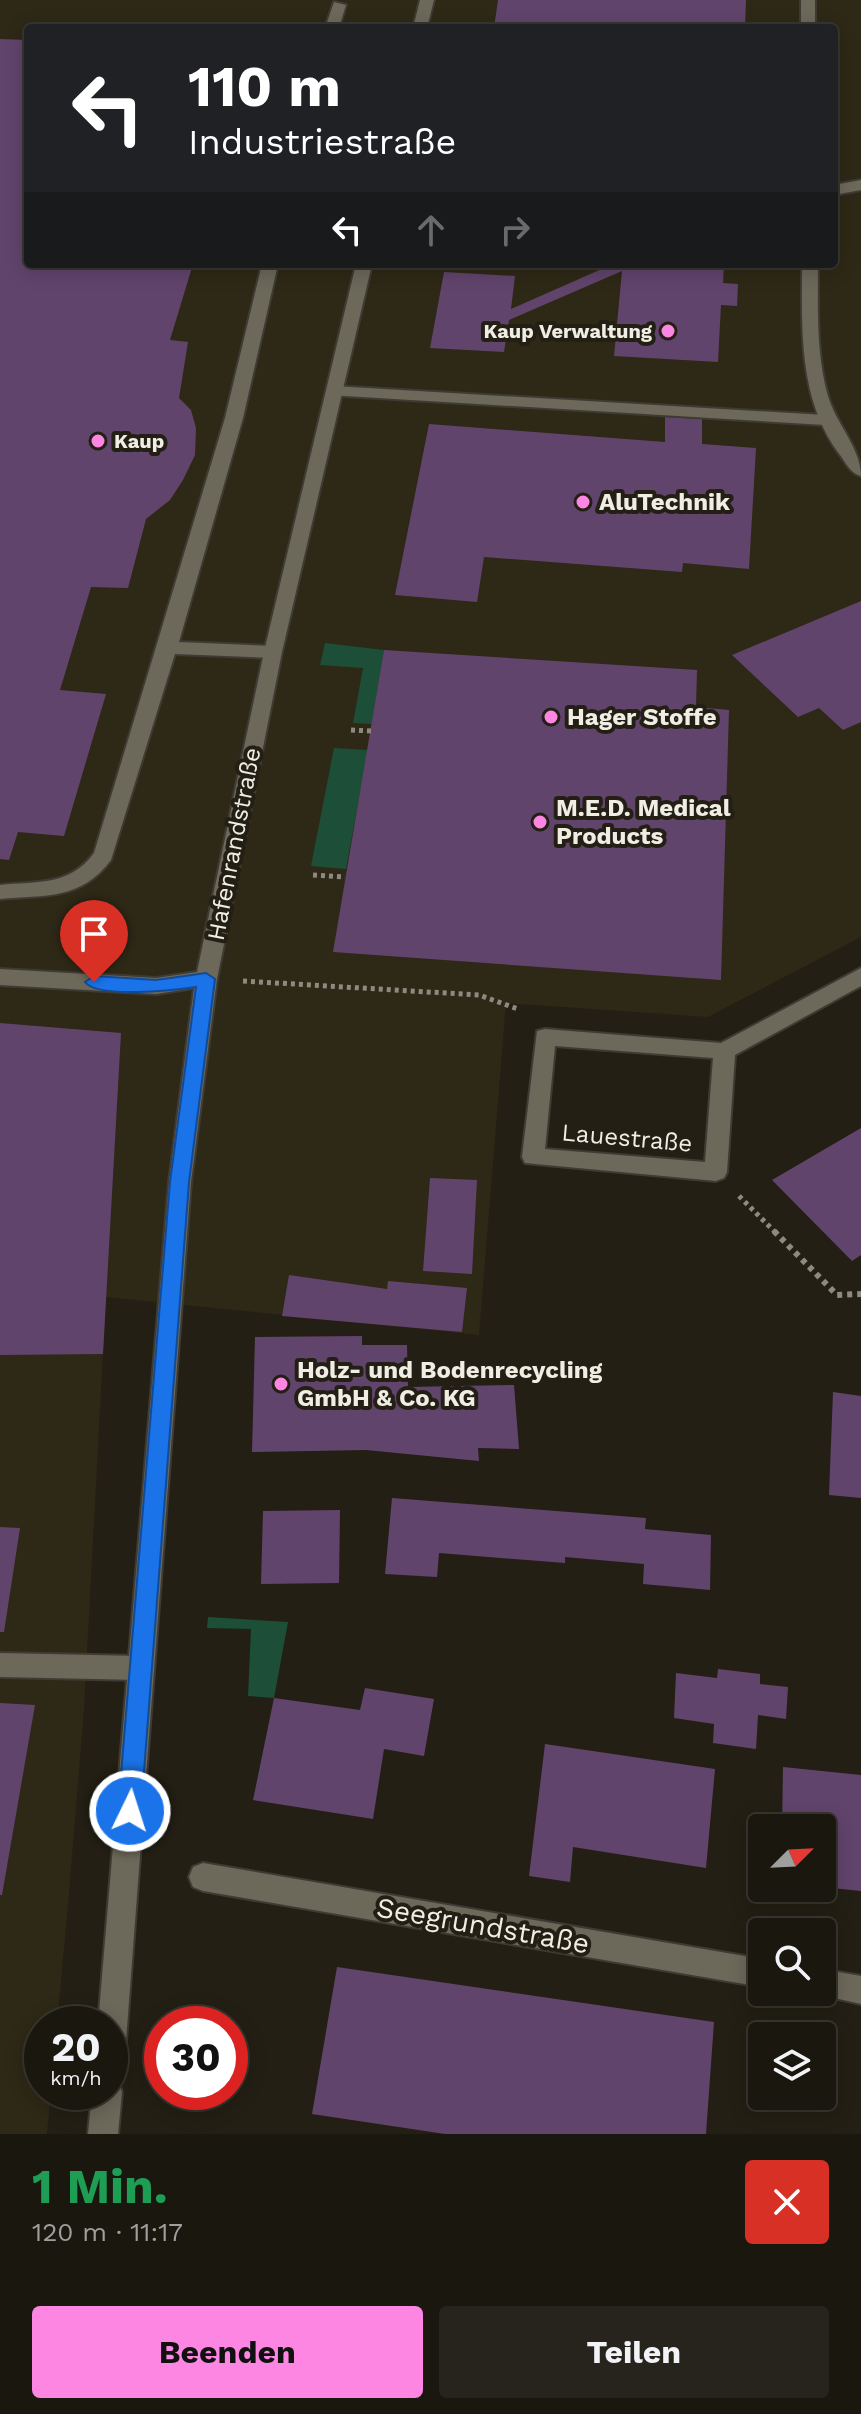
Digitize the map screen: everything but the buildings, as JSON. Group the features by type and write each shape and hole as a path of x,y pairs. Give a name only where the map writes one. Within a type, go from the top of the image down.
{"street":[{"path":"421,24 427,0"},
{"path":"808,0 808,24"},
{"path":"333,24 339,5"},
{"path":"838,189 861,185"},
{"path":"0,892 64,886 89,875 104,855 234,418 269,268"},
{"name":"Hafenrandstraße","path":"114,2006 180,1182 206,979 273,652 363,268"},
{"path":"810,268 816,389 825,420 861,471"},
{"path":"334,391 825,420"},
{"path":"168,648 273,652"},
{"path":"545,1037 724,1051 861,976"},
{"path":"0,977 156,986 206,979"},
{"name":"Lauestraße","path":"545,1037 533,1157 716,1172 724,1051"},
{"path":"0,1665 140,1668"},
{"name":"Seegrundstraße","path":"203,1877 748,1971"},
{"path":"836,1986 861,1990"},
{"path":"103,2134 105,2110"}],"path":[{"path":"351,730 371,731"},
{"path":"313,875 345,877"},
{"path":"206,979 479,995 521,1010 545,1037"},
{"path":"716,1172 837,1295 861,1294"}],"shaded area":[{"path":"0,0 861,0 861,937 708,1017 506,1003 479,1335 106,1297 84,1709 59,2006 24,2006 24,2110 49,2110 47,2134 0,2134"}],"green space":[{"path":"325,643 384,650 372,724 353,723 363,668 320,665"},
{"path":"334,748 368,750 346,869 311,866"},
{"path":"208,1617 288,1622 274,1698 248,1696 251,1629 207,1628"}],"place":[{"name":"Kaup Verwaltung","path":"668,331"},
{"name":"Kaup","path":"98,441"},
{"name":"AluTechnik","path":"583,502"},
{"name":"Hager Stoffe","path":"551,717"},
{"name":"M.E.D. Medical Products","path":"540,822"},
{"name":"Holz- und Bodenrecycling GmbH & Co. KG","path":"281,1384"}],"route":[{"path":"94,982 156,986 206,979 180,1182 130,1811"}]}
